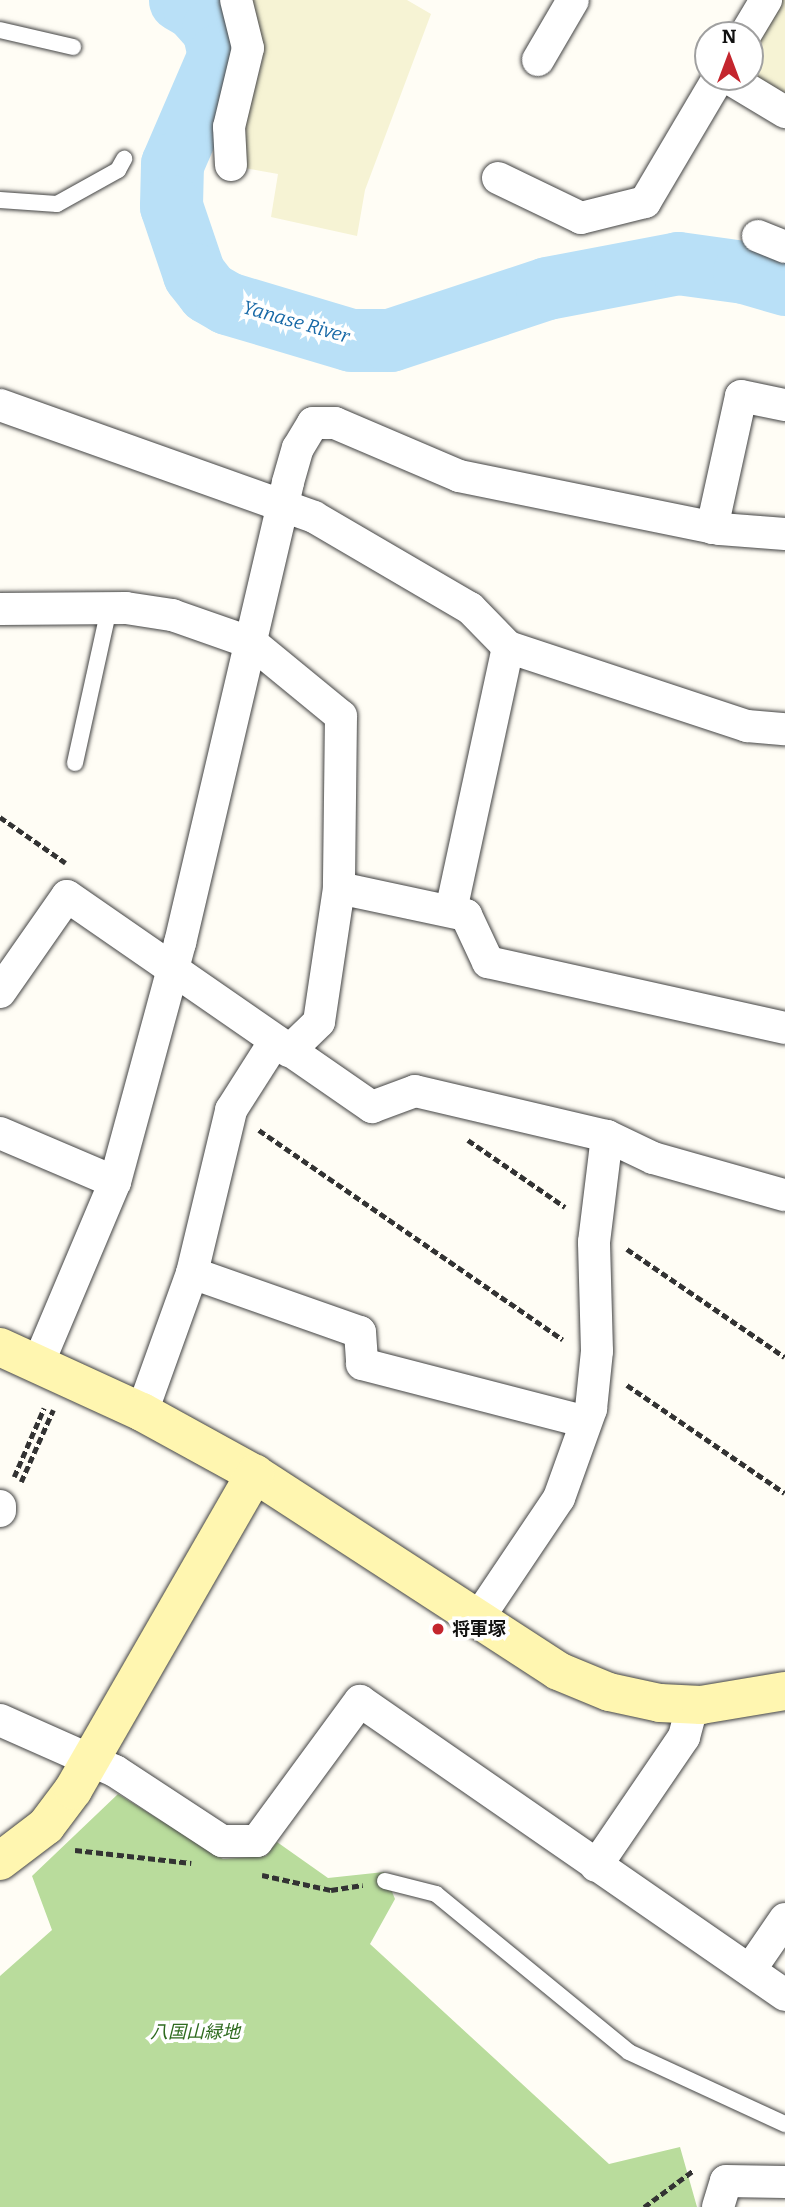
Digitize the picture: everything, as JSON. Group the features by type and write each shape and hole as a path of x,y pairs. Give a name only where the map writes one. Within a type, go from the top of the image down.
{"street":[{"path":"231,165 229,127 248,48 236,0"},
{"path":"538,60 573,0"},
{"path":"752,21 765,0"},
{"path":"498,178 581,218 645,202 711,91"},
{"path":"750,91 785,112"},
{"path":"712,528 741,396 785,405"},
{"path":"0,405 314,517 470,608 508,647 747,726 785,730"},
{"path":"38,1364 115,1182 173,971 283,504 298,448 313,423 335,423 459,476 712,528 785,534"},
{"path":"0,610 109,609 172,615 252,643 341,716 340,888 319,1023 282,1046 231,1110 192,1273 142,1412"},
{"path":"451,911 508,647"},
{"path":"340,888 466,915 488,962 785,1028"},
{"path":"0,992 66,896 372,1107 415,1091 607,1136 653,1158 785,1194"},
{"path":"0,1133 115,1182"},
{"path":"479,1617 559,1498 583,1421 591,1409 594,1362 594,1242 607,1136"},
{"path":"192,1273 360,1332 362,1364 583,1421"},
{"path":"0,1347 142,1412 255,1474 479,1617 558,1671 609,1692 660,1703 693,1704 785,1691"},
{"path":"0,1861 46,1826 92,1760 255,1474"},
{"path":"0,1720 92,1760 222,1841 257,1841 360,1700 785,1995"},
{"path":"596,1866 684,1737 693,1704"},
{"path":"750,1969 785,1919"},
{"path":"718,2207 726,2181 785,2182"}],"lane":[{"path":"0,30 73,47"},
{"path":"0,200 57,204 118,170 124,159"},
{"path":"75,763 109,609"},
{"path":"385,1881 436,1894 629,2052 785,2124"}],"path":[{"path":"231,1110 785,1493"},
{"path":"1,1508 46,1403"},
{"path":"1,1508 15,1496 54,1406"}],"shaded area":[{"path":"251,0 407,0 431,14 365,190 357,236 271,217 278,174 244,168 246,119 263,58"},
{"path":"778,0 785,0 785,93 776,96 764,87 764,24"}],"green space":[{"name":"八国山緑地","path":"118,1794 223,1859 266,1856 277,1842 328,1878 384,1872 395,1899 370,1944 609,2164 680,2147 697,2207 0,2207 0,1976 52,1930 32,1876"}],"waterway":[{"name":"Yanase River","path":"180,0 194,8 213,29 219,55 172,164 171,206 194,274 208,292 227,303 351,340 390,340 547,288 678,263 744,272 785,284"}],"place":[{"name":"将軍塚","path":"438,1629"}]}
